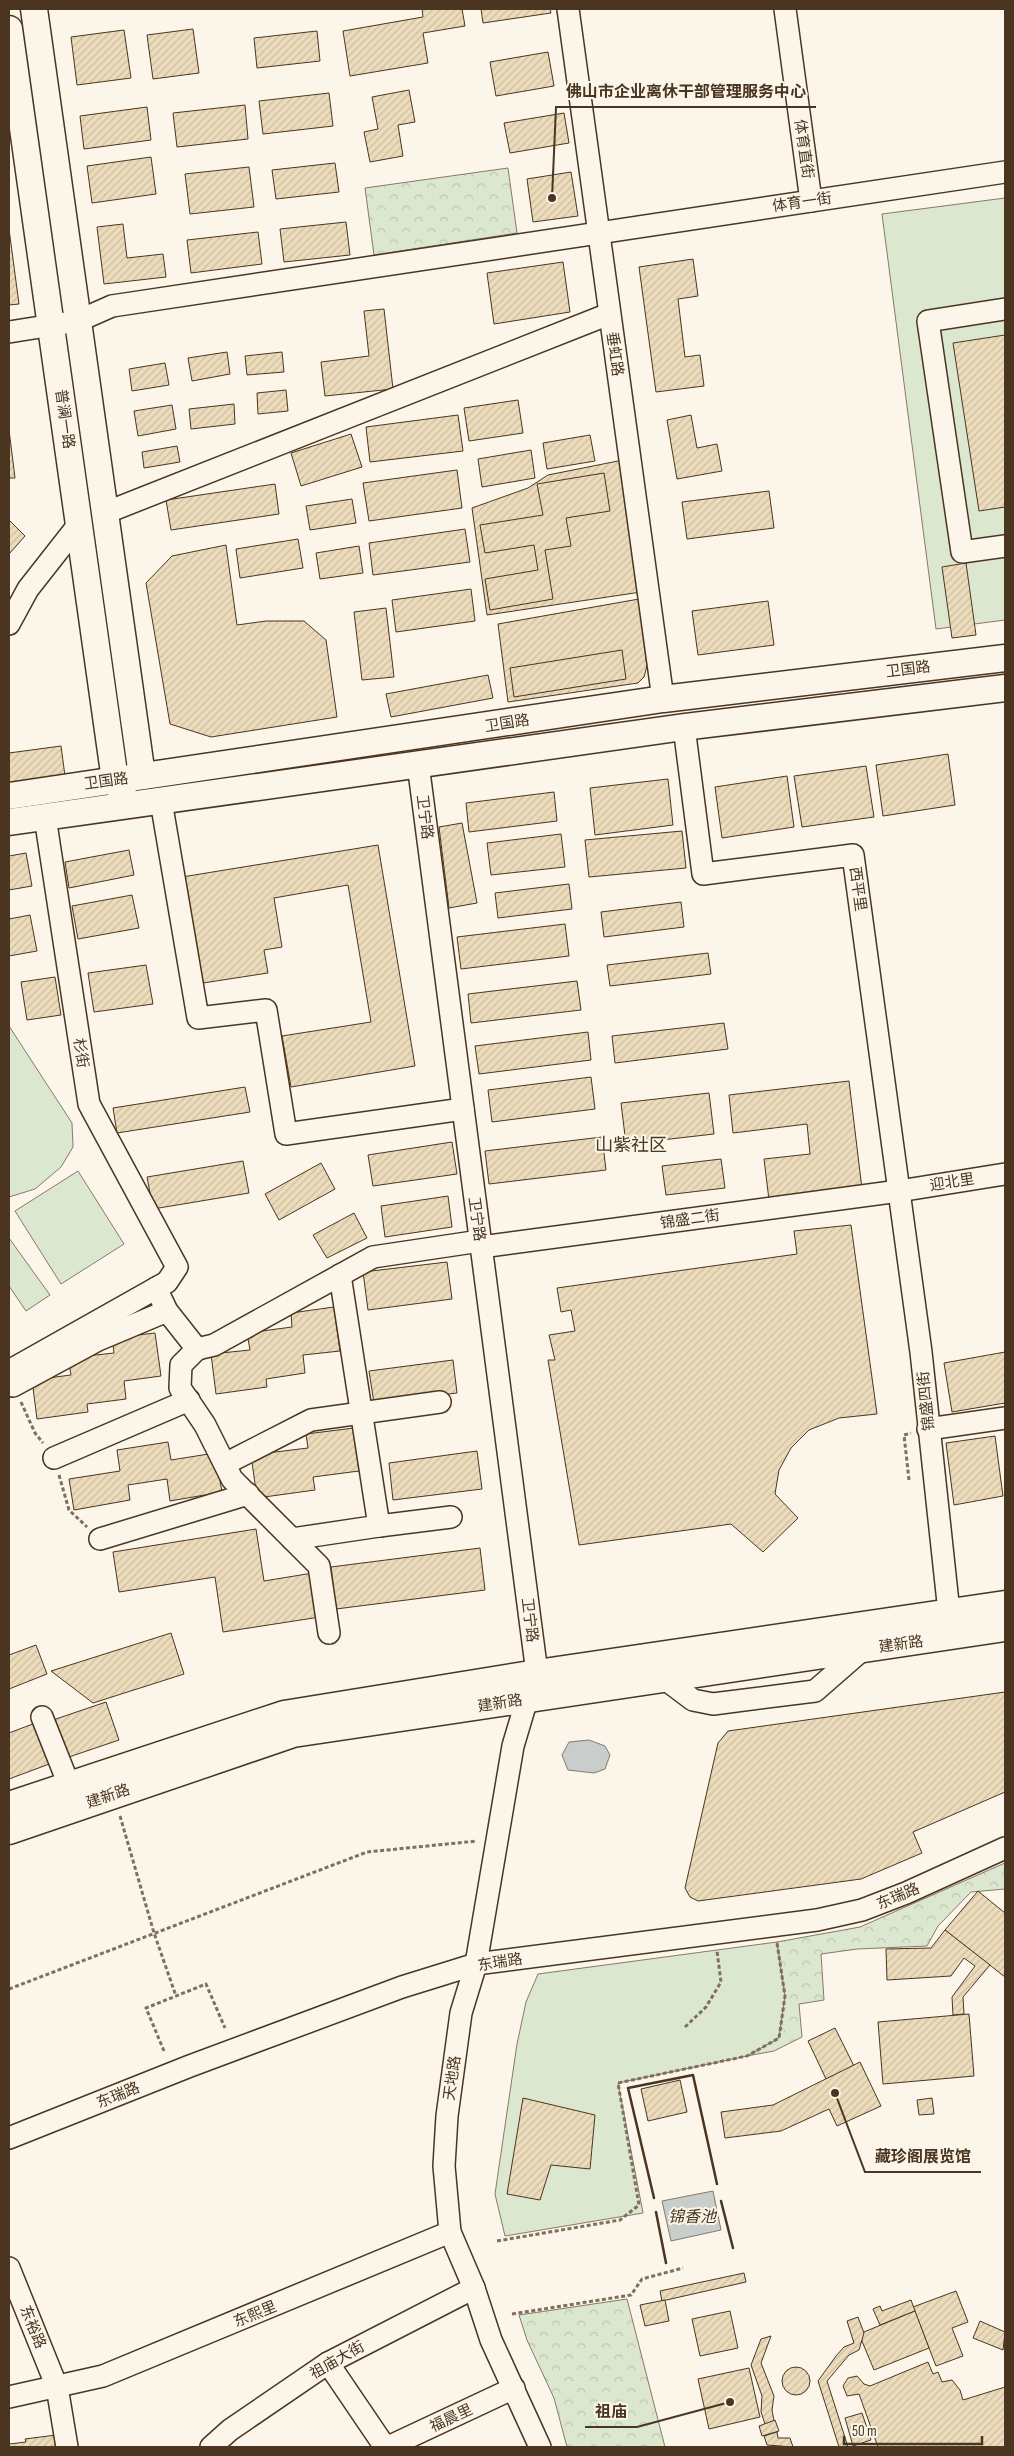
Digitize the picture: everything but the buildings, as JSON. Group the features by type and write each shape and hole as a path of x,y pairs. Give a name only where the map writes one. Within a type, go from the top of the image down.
{"main road":[{"name":"普澜一路","path":"34,9 142,776"},
{"name":"普澜一路","path":"9,29 115,780 130,805"},
{"name":"卫国路","path":"9,796 391,741 663,699 1005,658"},
{"name":"卫国路","path":"9,822 684,727 1005,688"},
{"path":"130,805 142,776"},
{"name":"建新路","path":"9,1805 284,1714 537,1673 1005,1604"},
{"name":"建新路","path":"9,1831 293,1734 1005,1628"}],"street":[{"name":"垂虹路","path":"568,9 663,699"},
{"name":"体育直街","path":"785,9 811,201"},
{"name":"体育一街","path":"9,332 78,321 112,306 1005,172"},
{"path":"1005,309 928,321 962,552 1005,546"},
{"path":"105,513 610,314"},
{"path":"9,624 28,589 80,524"},
{"name":"西平里","path":"684,727 703,874 853,855 899,1191"},
{"name":"卫宁路","path":"418,764 537,1673"},
{"path":"161,801 198,1018 266,1010 286,1134 463,1109"},
{"name":"杉街","path":"45,817 89,1104 177,1267 167,1282 156,1288"},
{"name":"迎北里","path":"899,1191 1005,1174"},
{"name":"锦盛二街","path":"197,1349 214,1345 373,1256 899,1191"},
{"name":"锦盛四街","path":"899,1191 921,1352 949,1612"},
{"path":"340,1275 379,1526"},
{"path":"11,1379 156,1288 167,1311 197,1349 181,1365 180,1388 205,1425 232,1479 319,1566 329,1633"},
{"path":"11,1379 167,1311"},
{"path":"54,1458 189,1400"},
{"path":"225,1464 311,1420 361,1411 440,1402"},
{"path":"928,1429 1005,1418"},
{"path":"100,1538 248,1494"},
{"path":"292,1539 451,1517"},
{"name":"天地路","path":"528,1699 513,1746 476,1964 461,2013 447,2116 444,2166 450,2232 474,2288 491,2340 540,2447"},
{"path":"42,1716 69,1785"},
{"name":"东瑞路","path":"9,2138 402,1987 476,1964 817,1920 862,1910 906,1893 1005,1848"},
{"name":"东熙里","path":"9,2397 103,2376 450,2232"},
{"name":"东裕路","path":"9,2268 57,2387 67,2447"},
{"name":"祖庙大街","path":"211,2447 230,2430 328,2363 474,2288"},
{"path":"328,2363 386,2447"},
{"name":"福晨里","path":"386,2447 514,2388"}],"path":[{"path":"118,1812 154,1934 176,1996"},
{"path":"9,1988 367,1852 477,1841"},
{"path":"497,2241 620,2220 640,2205 618,2083 748,2056 779,2038 785,1996 775,1935"},
{"path":"685,2027 706,2007 721,1982 716,1943"},
{"path":"164,2051 146,2008 206,1984 225,2028"},
{"path":"512,2314 631,2295 642,2279 683,2268"}],"green space":[{"path":"508,168 517,233 374,255 365,188"},
{"path":"1005,198 1005,620 936,629 882,214"},
{"path":"9,1026 72,1123 73,1147 61,1167 35,1189 9,1197"},
{"path":"78,1171 124,1244 61,1284 15,1211"},
{"path":"9,1238 50,1295 26,1311 9,1286"},
{"path":"1005,1863 1005,1889 971,1892 938,1926 927,1946 857,1949 821,1954 824,2000 799,2004 802,2037 774,2051 747,2056 779,2038 785,1996 777,1942 860,1927"},
{"path":"777,1942 785,1996 779,2038 747,2056 618,2083 643,2213 505,2236 495,2194 517,2044 526,2002 538,1974"},
{"path":"627,2299 665,2447 567,2447 554,2398 527,2340 519,2315"}],"water":[{"path":"589,1740 605,1746 610,1755 605,1769 594,1773 568,1770 562,1755 569,1742"},
{"name":"锦香池","path":"713,2191 721,2230 671,2241 662,2201"}],"wall":[{"path":"654,2198 628,2088 693,2075 717,2184"},
{"path":"721,2201 733,2248"},
{"path":"656,2212 666,2263"}],"place":[{"name":"佛山市企业离休干部管理服务中心","path":"552,198"},
{"name":"藏珍阁展览馆","path":"835,2093"},
{"name":"祖庙","path":"730,2402"}],"district":[{"name":"山紫社区","path":"631,1145"}]}
